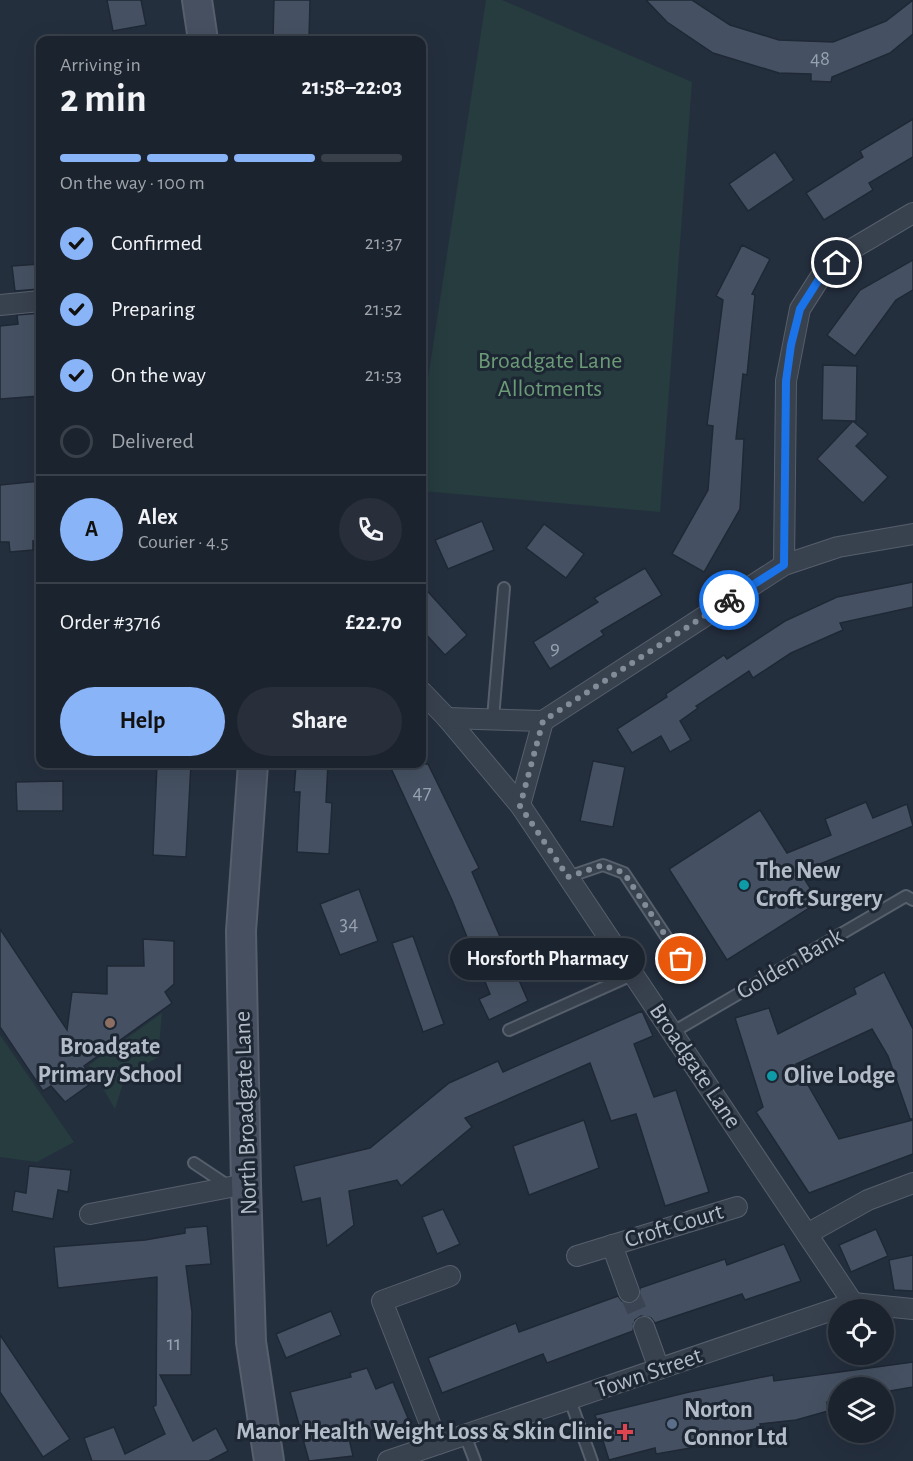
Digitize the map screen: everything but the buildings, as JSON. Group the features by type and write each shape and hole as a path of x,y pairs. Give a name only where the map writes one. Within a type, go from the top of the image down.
{"street":[{"path":"196,0 202,36"},
{"path":"784,565 786,381 800,309 821,276 852,249 913,213"},
{"path":"0,305 36,301"},
{"path":"447,718 543,721 784,565 838,547 913,534"},
{"name":"Broadgate Lane","path":"426,696 520,806 850,1299"},
{"path":"520,806 543,721"},
{"name":"North Broadgate Lane","path":"253,768 241,931 238,1186 251,1342 269,1461"},
{"path":"807,1234 868,1200 913,1183"},
{"path":"90,1214 238,1186"},
{"name":"Croft Court","path":"577,1256 736,1207"},
{"name":"Croft Court","path":"612,1245 629,1292"},
{"path":"438,1444 382,1301 450,1276"},
{"name":"Town Street","path":"894,1307 913,1309"},
{"name":"Town Street","path":"388,1461 828,1312"},
{"path":"644,1327 659,1369"}],"lane":[{"path":"493,718 504,588"},
{"path":"568,877 603,865 624,873 681,959"},
{"name":"Golden Bank","path":"673,1032 909,898"},
{"path":"509,1030 634,974"},
{"path":"194,1163 238,1186"},
{"path":"570,1400 592,1461"},
{"path":"465,1435 475,1461"}],"green space":[{"name":"Broadgate Lane Allotments","path":"486,0 502,0 692,82 660,512 426,491 426,391"},
{"path":"162,1013 158,1057 125,1077 115,1109 89,1065"},
{"path":"0,1035 74,1142 37,1162 0,1157"}],"tunnel":[{"path":"629,1292 644,1327"}],"way so far":[{"path":"681,959 624,873 603,865 568,877 520,806 543,721 729,600"}],"place":[{"name":"The New Croft Surgery","path":"744,885"},
{"name":"Horsforth Pharmacy","path":"681,959"},
{"name":"Broadgate Primary School","path":"110,1023"},
{"name":"Olive Lodge","path":"772,1076"},
{"name":"Norton Connor Ltd","path":"672,1424"},
{"name":"Manor Health Weight Loss & Skin Clinic","path":"625,1432"}],"route":[{"path":"729,600 784,565 786,381 791,345 800,309 821,276 837,263"}]}
